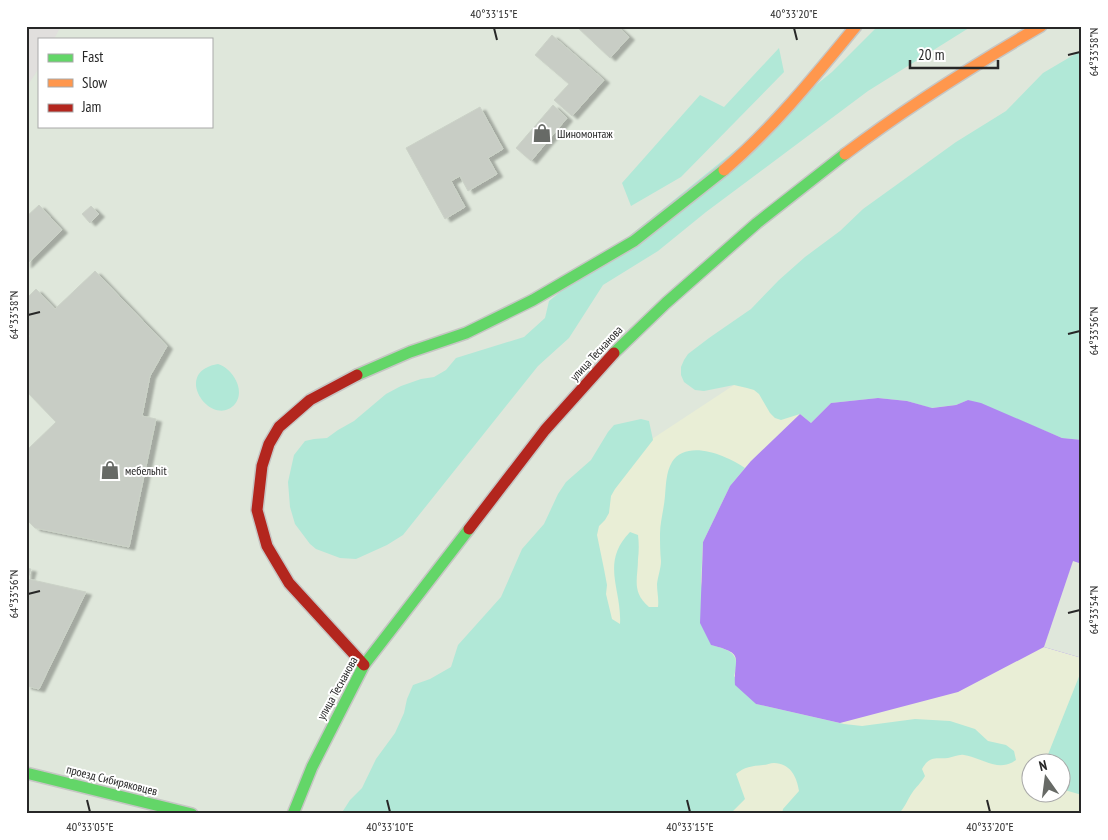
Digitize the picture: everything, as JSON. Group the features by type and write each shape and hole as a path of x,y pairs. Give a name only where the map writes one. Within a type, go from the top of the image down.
{"main road":[{"path":"364,665 289,583 267,546 257,510 262,466 269,444 278,427 310,400 334,386 410,352 466,333 533,300 634,241 747,150 821,69 856,26"},
{"name":"улица Теснанова","path":"293,814 312,767 364,665 545,430 624,342 757,223 868,136 986,58 1042,26"},
{"name":"проезд Сибиряковцев","path":"26,773 192,814"}],"shaded area":[{"path":"26,26 61,26 55,38 38,38 38,70 26,88"},
{"path":"878,26 972,26 868,91 706,212 658,251 603,285 569,338 538,366 403,535 387,545 356,559 340,558 316,549 310,544 295,524 290,507 288,482 294,455 305,441 327,438 354,421 386,394 401,386 434,377 446,370 456,358 524,337 545,318 549,301 832,72"},
{"path":"779,48 784,72 681,177 631,206 622,183 700,95 724,107"},
{"path":"1082,50 1082,440 1062,438 968,400 956,405 931,408 907,401 878,398 831,403 811,423 800,414 781,420 775,418 770,413 759,394 754,390 734,385 704,391 695,390 684,382 681,375 681,367 688,354 751,309 779,280 805,257 840,231 863,209 956,142 1006,111 1043,73"},
{"path":"880,289 1082,440 1062,438 751,461 730,486 1044,647 1082,658 1082,814 399,814 611,466"},
{"path":"218,364 228,370 238,386 238,398 235,404 226,410 216,410 207,405 200,397 196,387 197,377 204,369"},
{"path":"878,398 907,401 932,408 956,405 968,400 981,403 1062,438 1082,440 1082,658 1044,647 958,692 840,723 756,704 735,685 736,658 734,654 711,645 700,623 703,542 730,486 751,461 800,414 811,423 831,403"},
{"path":"641,419 649,421 653,440 615,489 611,496 609,513 599,526 597,535 607,585 606,594 612,619 620,624 614,566 621,543 630,532 638,535 637,584 640,596 649,607 658,607 657,584 661,566 660,529 667,479 672,462 679,455 687,451 697,450 718,454 745,468 730,486 703,542 701,582 711,645 733,654 736,663 734,676 756,704 844,724 862,726 915,719 950,721 975,729 988,741 1006,745 1014,751 1016,760 1009,764 997,765 958,755 930,760 922,769 925,776 898,814 782,814 783,809 799,791 792,772 784,765 774,763 748,767 736,774 745,799 730,814 341,814 350,800 362,788 376,759 395,733 413,685 430,679 451,667 458,645 501,597 522,549 544,524 558,494 566,482 591,460 614,425"},
{"path":"1082,669 1082,795 1070,792 1070,752 1049,752"}],"pier":[{"path":"1073,561 1082,564 1082,658 1044,647"}],"building":[{"path":"576,26 617,26 629,37 610,58"},
{"path":"552,35 604,80 572,116 554,100 569,84 535,55"},
{"name":"Шиномонтаж","path":"553,105 567,118 531,161 516,148"},
{"path":"480,107 503,149 488,158 497,174 468,191 460,176 451,181 465,207 445,219 406,148"},
{"path":"39,205 62,230 26,265 26,217"},
{"path":"91,206 99,214 90,223 82,214"},
{"path":"95,271 167,346 150,376 142,416 156,419 129,547 35,528 26,519 26,451 56,422 26,391 26,339 30,336 26,332 26,299 36,289 55,309"},
{"path":"26,568 31,569 28,579 86,592 39,689 26,686"}],"traffic: fast":[{"path":"614,353 666,303 757,223 845,154"},
{"path":"357,375 410,352 466,333 533,300 634,241 724,170"},
{"path":"293,814 312,767 364,665 469,529"},
{"path":"26,773 192,814"}],"traffic: slow":[{"path":"724,170 760,137 856,26"},
{"path":"845,154 941,87 1041,26"}],"traffic: jam":[{"path":"469,529 545,430 614,353"},
{"path":"357,375 310,400 279,427 269,444 262,466 257,510 267,546 289,583 364,665"}],"place":[{"name":"Шиномонтаж","path":"542,133"},
{"name":"мебельhit","path":"110,470"}]}
